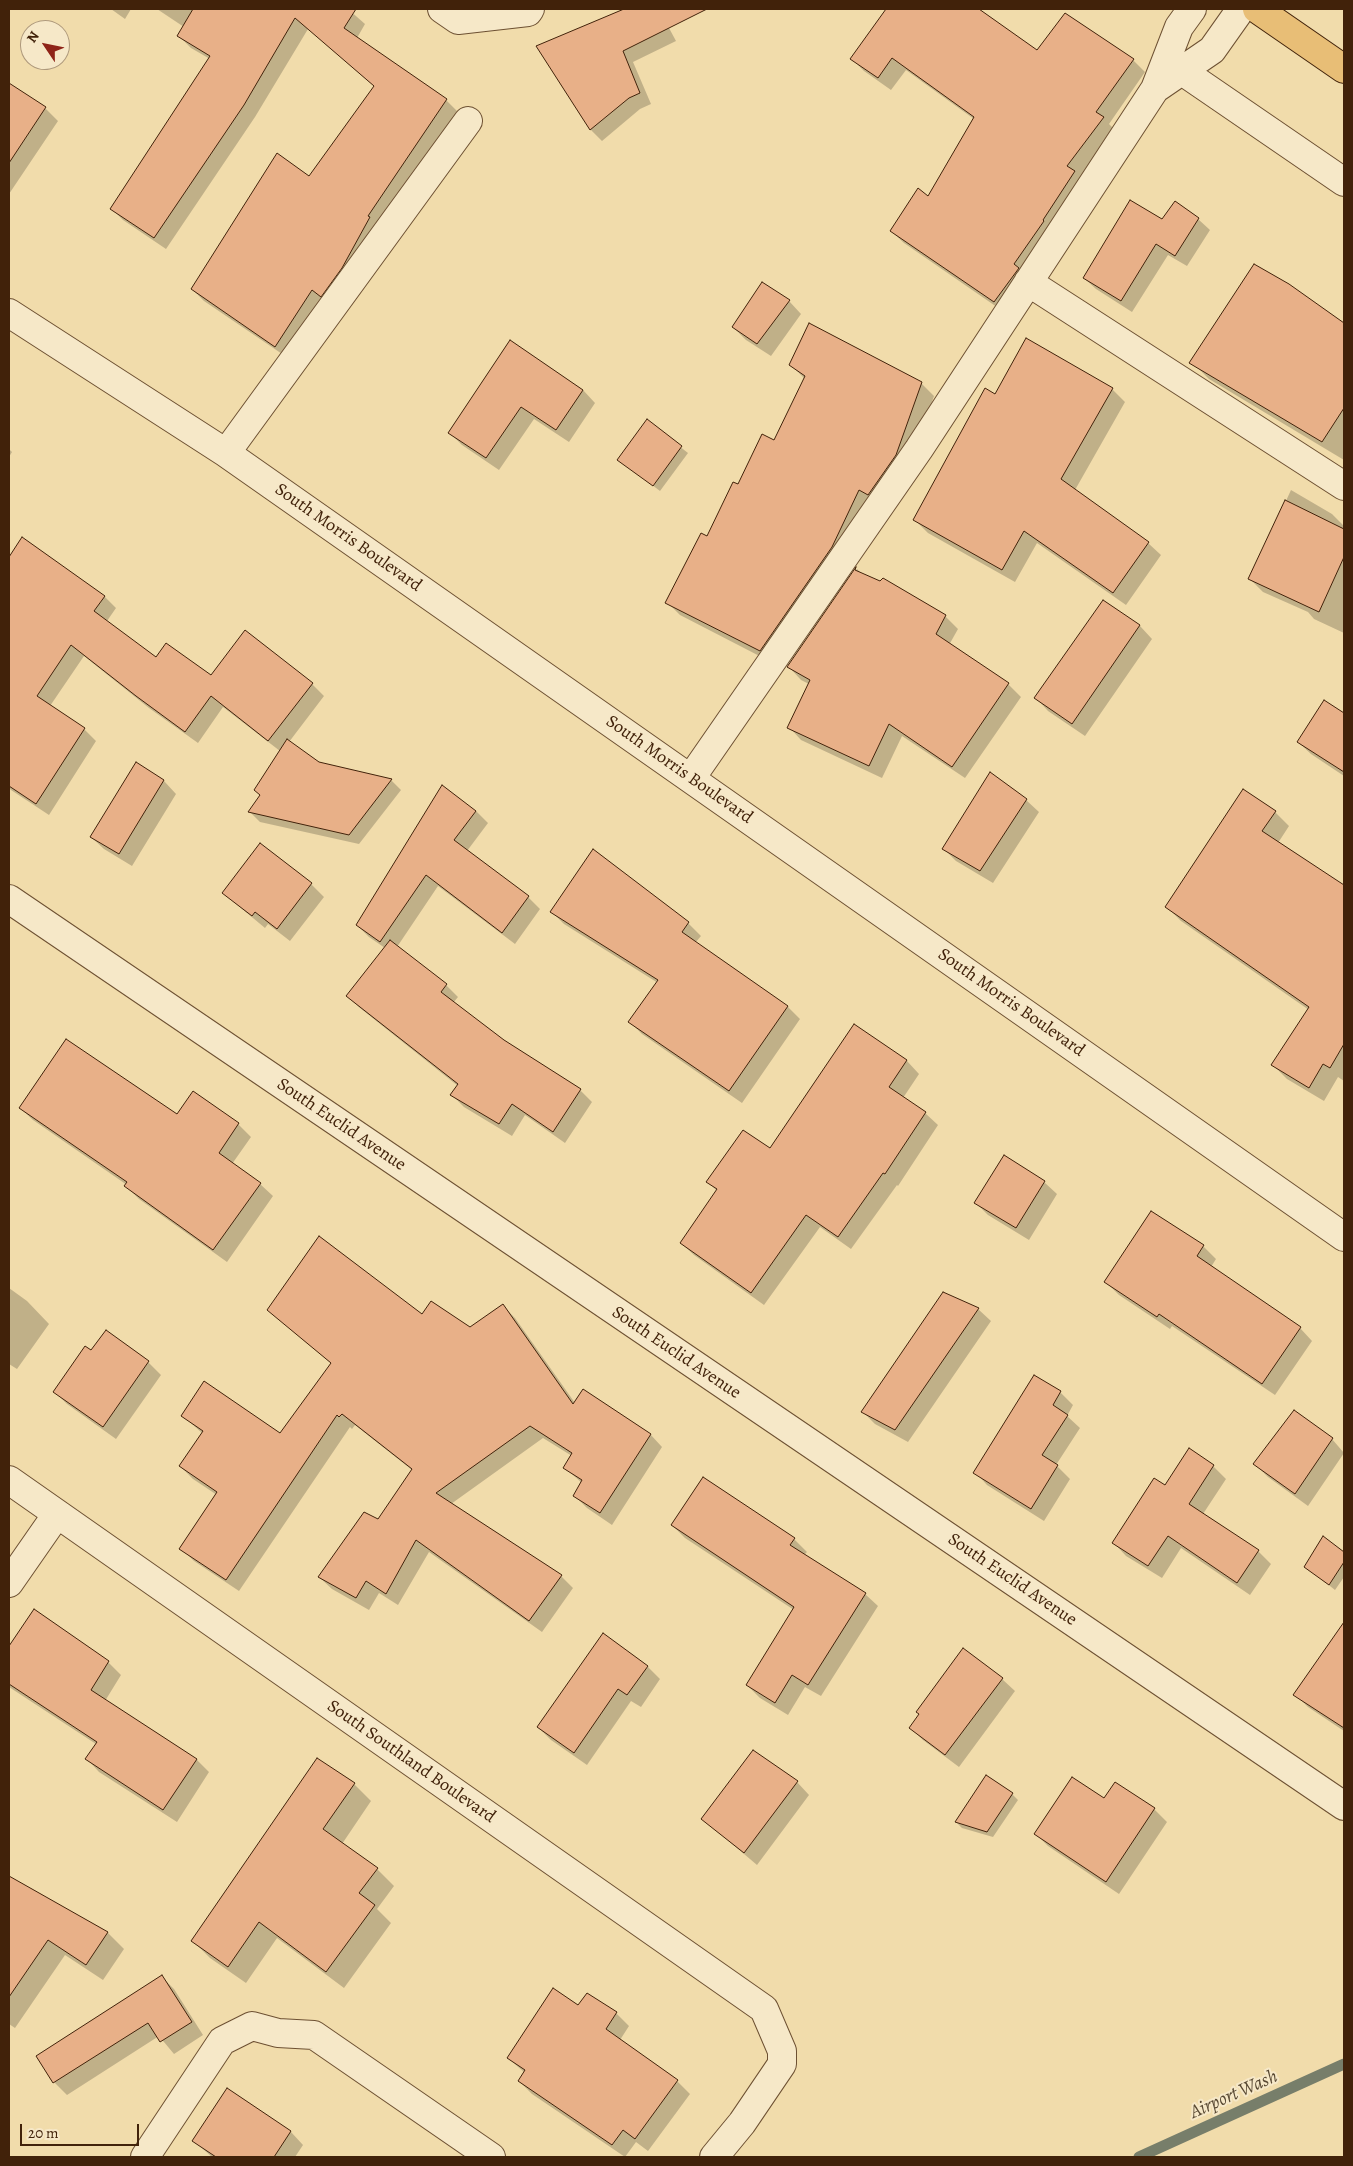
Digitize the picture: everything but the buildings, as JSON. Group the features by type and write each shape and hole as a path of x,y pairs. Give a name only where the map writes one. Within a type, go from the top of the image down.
{"main road":[{"path":"1257,9 1344,69"}],"street":[{"path":"442,9 458,20 528,12 530,9"},
{"path":"690,778 919,449 1155,89 1179,28 1192,9"},
{"path":"1155,89 1212,50 1241,9"},
{"path":"1182,70 1344,182"},
{"path":"226,453 468,121"},
{"path":"1028,282 1344,486"},
{"name":"South Morris Boulevard","path":"9,313 226,453 1344,1237"},
{"name":"South Euclid Avenue","path":"9,899 1344,1806"},
{"name":"South Southland Boulevard","path":"9,1480 764,2009 782,2051 782,2064 742,2123 714,2157"},
{"path":"9,1583 57,1514"},
{"path":"145,2157 222,2041 252,2026 278,2033 314,2035 491,2157"}],"waterway":[{"name":"Airport Wash","path":"1139,2157 1344,2064"}]}
